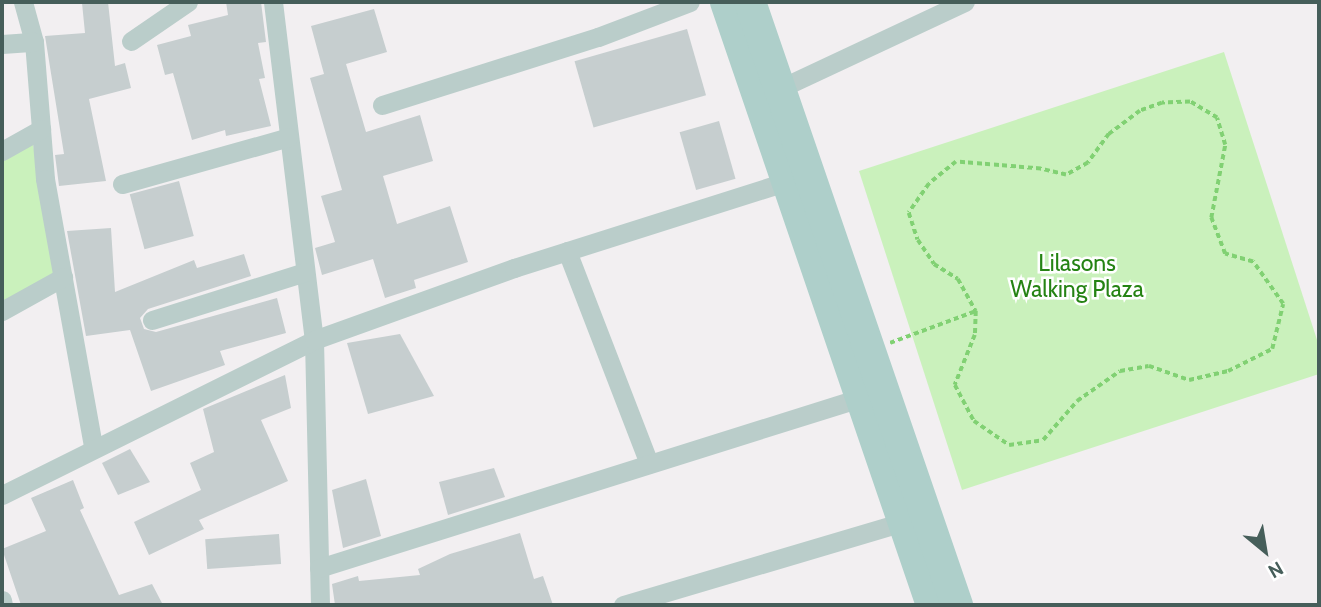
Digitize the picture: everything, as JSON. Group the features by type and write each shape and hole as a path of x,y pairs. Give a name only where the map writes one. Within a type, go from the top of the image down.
{"main road":[{"path":"726,2 872,350 917,518 932,605"},
{"path":"751,2 781,88 801,177 863,397 957,605"}],"street":[{"path":"23,2 34,42 41,129 63,277 93,447"},
{"path":"131,41 188,2"},
{"path":"273,2 314,340 320,605"},
{"path":"382,105 598,37 690,2"},
{"path":"781,88 965,2"},
{"path":"2,44 34,42"},
{"path":"2,151 41,129"},
{"path":"122,184 289,137"},
{"path":"2,495 93,447 314,340 567,251 801,177"},
{"path":"567,251 649,464"},
{"path":"152,320 305,272"},
{"path":"2,311 63,277"},
{"path":"319,568 863,397"},
{"path":"623,605 681,597 917,518"},
{"path":"2,600 3,605"}],"path":[{"path":"1190,102 1217,118 1225,145 1211,218 1225,254 1254,262 1283,304 1272,349 1228,371 1189,380 1149,366 1120,371 1077,401 1043,440 1009,445 974,421 955,386 975,335 976,310 958,279 929,256 909,213 929,184 956,162 1041,169 1066,176 1088,163 1109,134 1140,111 1162,103 1190,102"},
{"path":"872,350 976,310"}],"green space":[{"name":"Lilasons Walking Plaza","path":"1224,52 1319,346 1319,374 962,490 859,171"},
{"path":"33,144 55,274 2,303 2,160"}],"building":[{"path":"108,2 115,66 125,63 131,88 89,99 106,181 59,186 55,155 64,154 45,36 85,33 82,3"},
{"path":"226,2 261,2 266,42 258,43 265,78 259,79 271,126 226,136 225,130 192,140 173,73 165,75 157,45 191,36 188,25 228,15"},
{"path":"374,9 387,52 346,64 366,132 420,115 433,161 383,176 397,224 450,206 468,262 414,280 416,288 385,298 373,259 322,275 315,248 335,242 321,196 342,190 310,78 324,74 311,26"},
{"path":"687,29 706,95 594,128 575,61"},
{"path":"719,121 736,179 696,190 680,132"},
{"path":"179,181 194,236 144,249 130,194"},
{"path":"111,228 115,292 194,260 197,268 244,254 251,276 148,309 140,318 144,329 156,332 277,298 286,333 220,351 225,365 151,391 130,330 86,336 67,231"},
{"path":"400,334 434,396 368,414 347,343"},
{"path":"285,375 291,408 261,420 288,481 199,520 204,529 149,555 134,522 201,490 190,463 214,452 203,409"},
{"path":"130,449 150,482 118,495 102,463"},
{"path":"494,468 505,497 448,515 439,482"},
{"path":"366,479 381,536 343,548 332,490"},
{"path":"73,480 84,508 80,510 119,595 152,584 163,605 21,605 2,549 46,531 31,498"},
{"path":"520,533 534,579 543,576 553,605 335,605 332,584 358,576 359,581 420,575 418,569 450,554"},
{"path":"279,534 281,564 207,569 205,539"}]}
